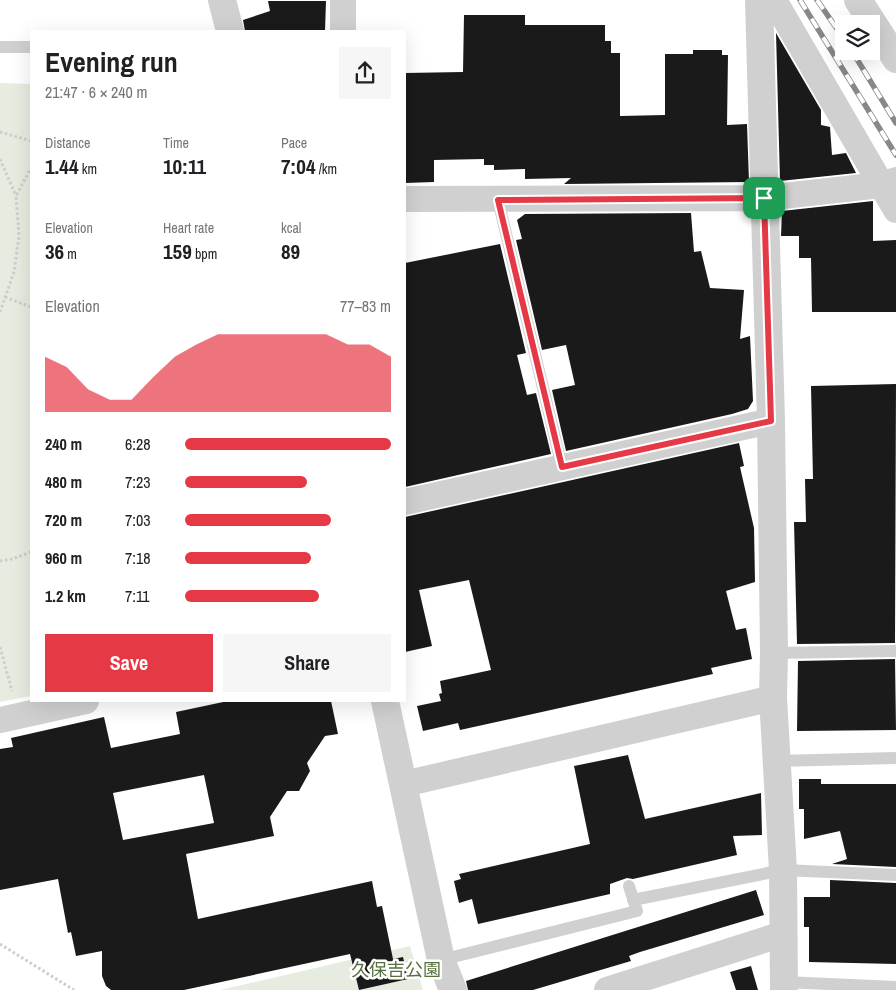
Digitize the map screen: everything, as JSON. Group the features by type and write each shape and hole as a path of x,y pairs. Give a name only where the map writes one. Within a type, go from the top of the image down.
{"street":[{"path":"222,0 230,30"},
{"path":"343,0 343,30"},
{"path":"759,0 771,421 773,698 783,870 784,986"},
{"path":"774,0 888,182 896,210"},
{"path":"858,0 896,58"},
{"path":"406,199 764,198 888,182"},
{"path":"406,502 771,421"},
{"path":"404,784 773,698"},
{"path":"0,720 81,702"},
{"path":"385,702 442,960 453,990"},
{"path":"607,990 783,934"}],"lane":[{"path":"0,47 30,47"},
{"path":"498,200 562,467"},
{"path":"774,653 896,652"},
{"path":"777,761 896,758"},
{"path":"634,900 783,870 896,875"},
{"path":"442,960 637,911 629,886"},
{"path":"784,986 896,987"}],"path":[{"path":"0,132 30,141"},
{"path":"0,159 16,196 19,236 14,272 0,312"},
{"path":"16,196 30,170"},
{"path":"5,297 30,307"},
{"path":"0,561 30,552"},
{"path":"0,647 14,699"},
{"path":"0,944 74,990"}],"green space":[{"path":"0,83 30,84 30,696 0,702"},
{"name":"久保吉公園","path":"410,946 423,990 220,990"}],"building":[{"path":"268,1 326,1 325,30 245,30 243,20 270,11"},
{"path":"464,15 525,15 525,25 605,25 605,41 611,41 611,53 620,53 620,116 665,115 665,54 693,54 693,50 722,50 722,55 728,55 727,125 747,124 749,182 564,184 571,178 525,179 525,169 494,170 494,165 484,165 484,159 434,160 434,182 406,183 406,73 463,72"},
{"path":"776,33 821,110 821,125 830,127 832,155 846,153 856,173 780,181"},
{"path":"873,201 873,241 896,240 896,312 812,312 811,258 799,258 799,236 781,236 782,211"},
{"path":"691,213 694,252 701,251 710,288 744,290 740,339 750,336 753,401 748,409 732,414 566,451 552,390 575,385 566,345 542,350 516,240 522,239 517,220 525,214"},
{"path":"500,244 526,353 517,355 527,395 536,393 551,454 406,487 406,263"},
{"path":"896,384 895,643 797,644 794,522 806,522 805,479 813,479 811,386"},
{"path":"739,443 744,466 740,467 754,528 755,582 726,591 736,630 746,628 752,659 711,668 713,674 460,730 458,723 423,731 417,706 441,701 439,694 442,693 440,681 491,670 469,580 419,590 432,646 406,652 406,517"},
{"path":"895,659 896,730 797,731 798,661"},
{"path":"223,702 331,702 338,734 325,736 307,763 310,771 299,791 287,791 270,817 274,836 186,854 198,919 372,881 377,907 382,906 393,959 403,957 408,979 359,990 350,954 184,990 111,990 106,986 102,976 102,951 76,956 71,932 68,933 58,879 0,890 0,749 13,747 11,738 104,717 111,748 180,734 176,712","holes":["204,775 214,823 123,840 113,793"]},
{"path":"628,755 645,819 761,793 762,835 733,836 737,855 633,879 627,878 610,884 610,894 478,924 472,899 459,903 454,881 461,879 459,874 590,844 574,766"},
{"path":"799,779 821,779 821,784 896,784 896,867 832,864 847,859 840,831 804,839 804,809 799,809"},
{"path":"830,880 896,883 896,964 809,962 809,927 804,927 804,897 830,897"},
{"path":"756,890 764,915 640,952 629,956 631,961 533,990 468,990 466,981"},
{"path":"751,966 758,990 736,990 730,972"}],"railway":[{"path":"800,0 896,155"},
{"path":"817,0 835,26"},
{"path":"858,60 896,123"}],"route":[{"path":"764,198 771,421 562,467 498,200 764,198"}]}
